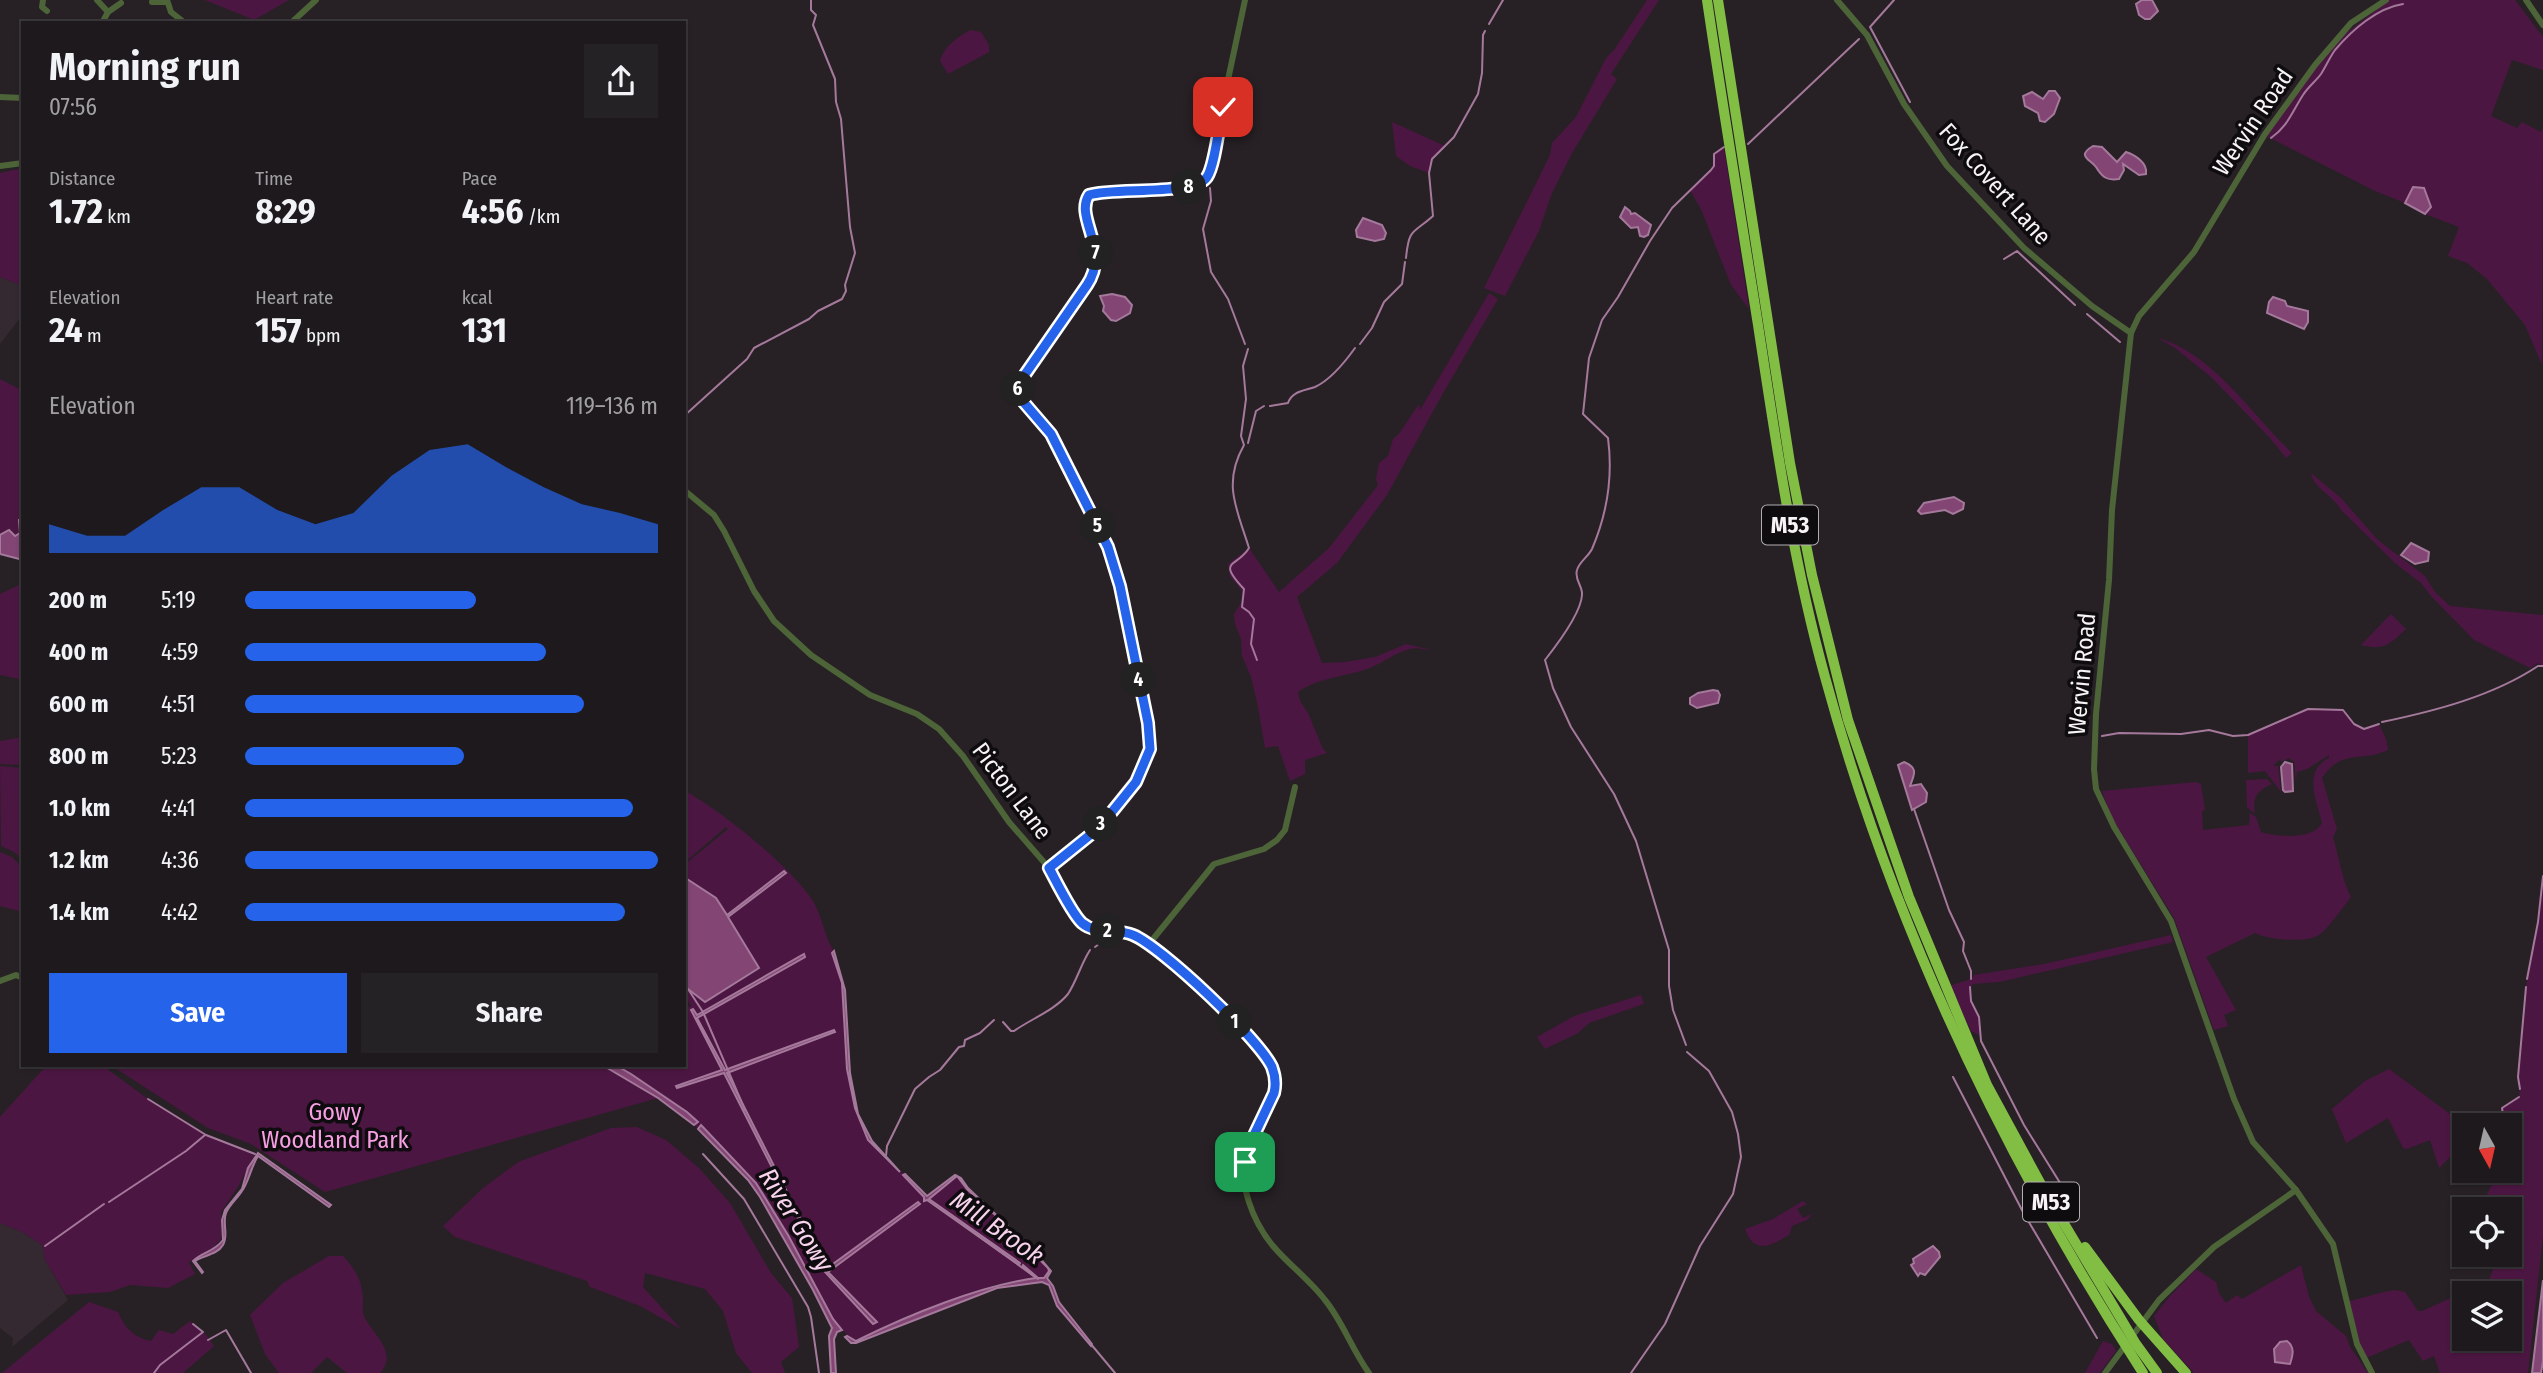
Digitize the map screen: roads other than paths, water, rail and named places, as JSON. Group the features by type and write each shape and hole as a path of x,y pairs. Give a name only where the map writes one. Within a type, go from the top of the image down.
{"highway":[{"name":"M53","path":"1707,0 1779,467 1799,571 1824,675 1857,784 1889,880 1951,1030 2018,1162 2143,1373"},
{"name":"M53","path":"1718,0 1790,463 1812,575 1841,693 1877,806 1909,897 1987,1085 2044,1190 2136,1344 2157,1373"},
{"path":"2044,1190 2139,1320 2186,1373"}],"street":[{"path":"43,0 42,7 47,11"},
{"path":"97,0 107,12"},
{"path":"293,21 316,0"},
{"path":"1049,868 1090,835 1111,813 1136,782 1150,749 1148,723 1120,586 1108,547 1051,434 1024,404 1018,394 1018,388 1096,268 1096,255 1086,209 1089,195 1110,191 1196,186 1207,178 1245,0"},
{"name":"Fox Covert Lane","path":"1838,0 1867,36 1909,112 1947,166 2024,248 2092,306 2131,333"},
{"name":"Wervin Road","path":"2372,1373 2357,1344 2333,1244 2296,1190 2253,1142 2234,1099 2172,921 2114,827 2096,789 2094,769 2112,510 2131,333 2139,316 2194,252 2265,134 2315,65 2351,23 2386,0"},
{"path":"2526,0 2543,24"},
{"path":"152,2 166,1 171,12 182,21"},
{"path":"103,21 107,12 121,4"},
{"path":"0,97 21,98"},
{"path":"0,166 21,163"},
{"name":"Picton Lane","path":"686,492 714,515 754,591 774,621 811,655 870,695 917,714 939,729 963,756 1009,822 1049,868 1079,920 1098,930 1133,935 1149,944 1225,1011 1272,1066 1276,1084 1274,1093 1247,1150 1244,1175 1248,1197 1264,1234 1335,1312 1349,1343 1368,1373"},
{"path":"1149,944 1214,864 1264,849 1277,840 1285,830 1295,787"},
{"path":"0,981 16,975 21,977"},
{"path":"2105,1373 2159,1300 2214,1247 2296,1190"}],"waterway":[{"path":"686,414 747,359 754,348 842,299 846,291 845,285 855,253 850,227 841,119 836,102 835,79 813,25 816,15 811,10 811,0"},
{"path":"1489,24 1503,0"},
{"path":"1894,0 1870,27 1910,102"},
{"path":"2271,138 2286,124 2305,92 2321,74 2342,42 2375,15 2403,4"},
{"path":"1406,258 1411,236 1433,216 1429,173 1432,159 1454,137 1478,94 1485,31"},
{"path":"1748,144 1859,39"},
{"path":"1686,1045 1673,1010 1669,986 1669,950 1636,841 1614,794 1571,727 1553,688 1545,660 1567,629 1581,602 1582,592 1577,570 1592,549 1608,495 1608,438 1583,414 1589,358 1602,320 1672,208 1711,170 1714,166 1714,154 1724,147"},
{"path":"1210,188 1211,201 1203,229 1211,272 1228,299 1245,344"},
{"path":"2004,259 2017,251 2075,305"},
{"path":"1360,344 1372,328 1384,302 1402,284 1405,262"},
{"path":"2087,314 2120,342"},
{"path":"1270,406 1288,403 1295,394 1321,384 1355,348"},
{"path":"1248,349 1243,366 1246,399 1241,436 1244,445 1237,459 1233,484 1236,509 1249,548 1230,568 1244,589 1242,607 1254,619 1251,644 1257,660"},
{"path":"1248,443 1256,411 1264,406"},
{"path":"2382,722 2463,701 2543,666"},
{"path":"2102,736 2119,733 2181,734 2209,730 2233,736 2248,735 2308,709 2343,710 2354,724 2364,729 2379,724"},
{"path":"1914,809 1949,910 1964,942 1963,951 1971,971 1971,979"},
{"path":"2527,979 2538,922 2543,876"},
{"path":"1095,947 1110,936"},
{"path":"1003,1022 1014,1031 1056,1005 1068,994 1090,950"},
{"path":"1970,987 1971,1001 1979,1017 1981,1041 2024,1125 2072,1202 2070,1206"},
{"path":"2520,1089 2518,1077 2526,987"},
{"path":"688,989 703,1012 745,1110"},
{"path":"886,1156 887,1146 915,1089 940,1070 959,1047 964,1046 965,1040 980,1033 994,1020"},
{"path":"1631,1373 1665,1324 1700,1246 1733,1194 1741,1157 1732,1112 1709,1071 1687,1052"},
{"path":"1953,1077 2023,1212 2097,1338"},
{"path":"2503,1113 2502,1108 2519,1097"},
{"path":"148,1099 206,1135 255,1154"},
{"path":"109,1202 186,1151 205,1135"},
{"path":"703,1154 744,1199 808,1307 819,1373"},
{"path":"45,1246 104,1204"},
{"name":"Mill Brook","path":"963,1225 1038,1279"},
{"path":"154,1373 160,1365 203,1332 193,1324"},
{"path":"208,1340 226,1330 251,1373"},
{"name":"Mill Brook","path":"1090,1343 1115,1373"}],"park label":[{"name":"Gowy Woodland Park","path":"335,1126"}],"water label":[{"name":"River Gowy","path":"796,1220"}]}
